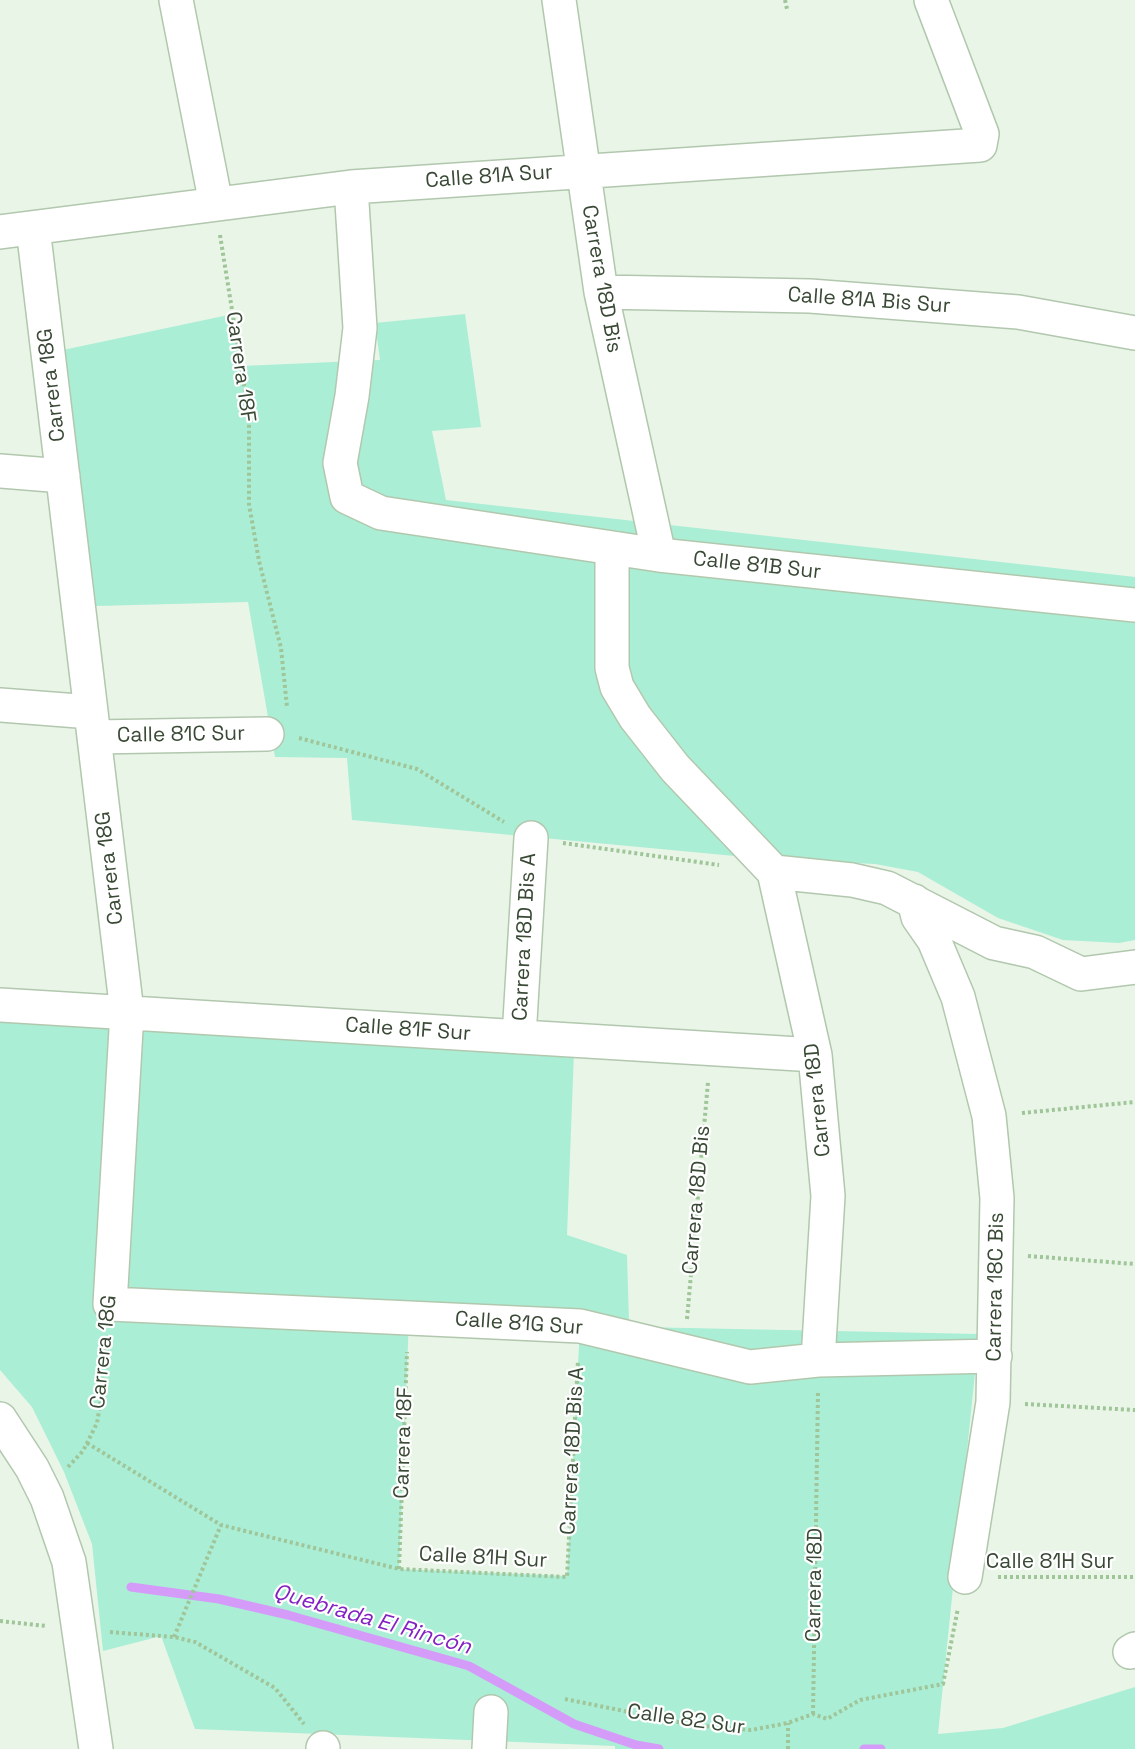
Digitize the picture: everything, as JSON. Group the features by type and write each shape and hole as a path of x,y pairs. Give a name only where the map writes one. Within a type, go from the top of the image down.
{"street":[{"path":"176,0 216,204"},
{"name":"Carrera 18D Bis","path":"559,0 601,292 659,555"},
{"name":"Calle 81A Sur","path":"0,232 351,187 980,145 982,134 931,0"},
{"name":"Calle 81B Sur","path":"351,187 360,328 352,396 340,463 347,496 381,513 659,555 1135,605"},
{"name":"Carrera 18G","path":"33,228 127,1012 110,1304"},
{"name":"Calle 81A Bis Sur","path":"601,292 810,296 879,301 1018,312 1135,333"},
{"path":"0,471 63,476"},
{"path":"612,548 612,669 617,687 635,717 675,768 774,872 852,880 887,888 994,943 1035,952 1081,974 1135,967"},
{"name":"Calle 81C Sur","path":"0,705 93,724 277,723"},
{"name":"Carrera 18D Bis A","path":"519,1036 531,838"},
{"name":"Carrera 18D","path":"774,872 815,1055 828,1196 818,1360"},
{"name":"Carrera 18C Bis","path":"914,901 918,916 934,940 958,998 989,1116 997,1198 993,1402 964,1577"},
{"name":"Calle 81F Sur","path":"0,1005 815,1055"},
{"name":"Calle 81G Sur","path":"110,1304 580,1326 750,1367 818,1360 995,1356"},
{"path":"0,1419 41,1487 59,1530 75,1595 96,1749"},
{"path":"489,1749 491,1712"}],"path":[{"path":"785,0 787,9"},
{"name":"Carrera 18F","path":"216,204 249,416 249,504 259,561 281,648 277,723"},
{"name":"Carrera 18D Bis","path":"684,1351 712,1048"},
{"path":"989,1116 1135,1102"},
{"path":"995,1254 1135,1264"},
{"name":"Carrera 18G","path":"41,1487 64,1472 87,1443 97,1423 105,1376 110,1304"},
{"name":"Carrera 18F","path":"399,1569 409,1318"},
{"name":"Carrera 18D Bis A","path":"567,1577 580,1326"},
{"name":"Carrera 18D","path":"813,1714 818,1360"},
{"path":"993,1402 1135,1410"},
{"name":"Calle 81H Sur","path":"87,1443 221,1525 399,1569 567,1577"},
{"path":"174,1637 221,1525"},
{"name":"Calle 81H Sur","path":"964,1577 1135,1578"},
{"name":"Calle 82 Sur","path":"565,1699 693,1725 751,1730 788,1723 813,1714 827,1719 860,1700 943,1684 964,1577"},
{"path":"0,1621 174,1637 195,1642 275,1688 323,1748"},
{"path":"788,1723 788,1749"}],"green space":[{"path":"233,314 242,366 380,360 375,323 465,314 481,427 432,431 446,500 1135,577 1135,940 1119,943 1063,940 998,918 918,872 875,864 756,858 352,820 347,758 275,757 248,602 96,606 63,350"},
{"path":"0,1021 574,1052 567,1235 627,1255 629,1322 589,1326 979,1334 938,1734 1003,1728 1135,1687 1135,1749 615,1749 615,1746 195,1729 161,1636 103,1651 92,1544 64,1472 32,1407 0,1370","holes":["409,1318 580,1326 567,1576 399,1569"]}],"waterway":[{"name":"Quebrada El Rincón","path":"131,1587 219,1599 288,1615 469,1666 574,1724 636,1745 659,1749"},
{"name":"Quebrada El Rincón","path":"864,1749 881,1749"}]}
